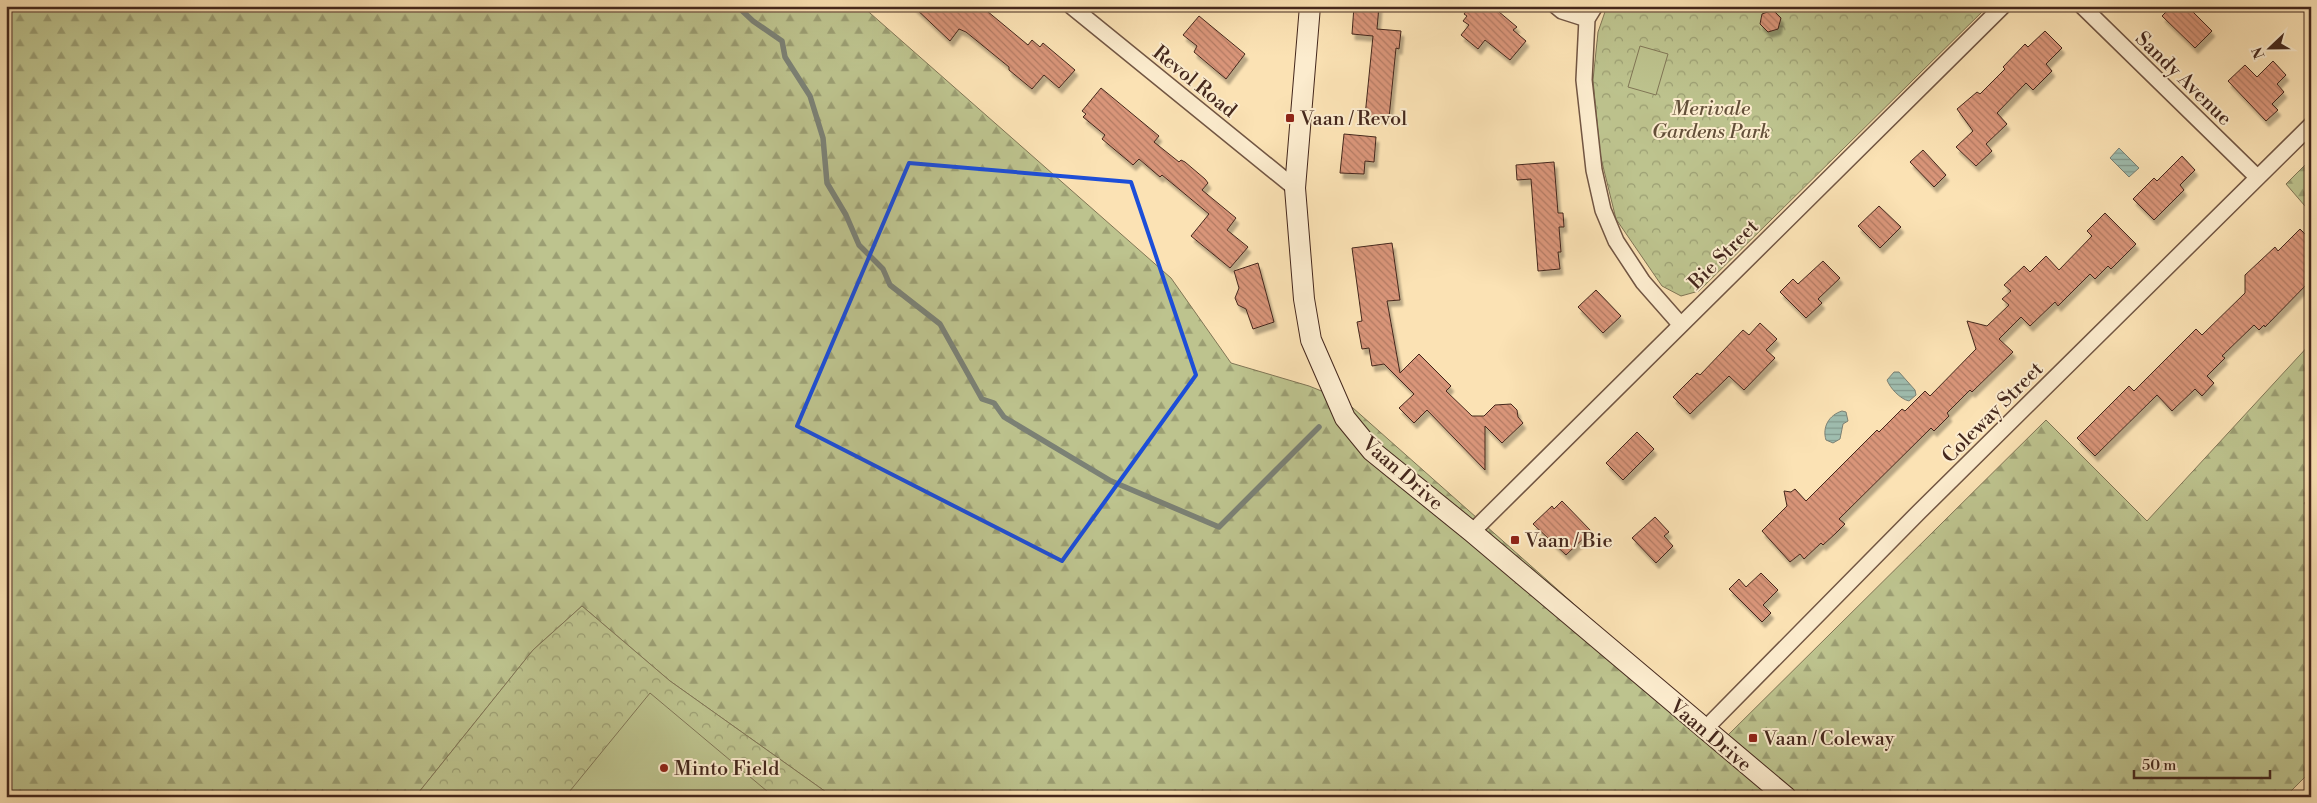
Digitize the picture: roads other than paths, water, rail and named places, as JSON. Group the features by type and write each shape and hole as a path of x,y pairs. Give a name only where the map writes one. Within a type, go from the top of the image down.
{"street":[{"name":"Revol Road","path":"1071,6 1295,188"},
{"name":"Vaan Drive","path":"1310,6 1295,188 1304,299 1311,340 1344,418 1372,451 1472,532 1704,730 1786,797"},
{"path":"1556,6 1562,11 1591,13 1584,80 1594,170 1603,210 1616,241 1643,282 1680,324"},
{"name":"Bie Street","path":"1472,532 2003,6"},
{"name":"Sandy Avenue","path":"2082,6 2257,177"},
{"name":"Coleway Street","path":"1704,730 1926,505 2311,125"}],"waterway":[{"path":"737,6 753,21 782,41 785,57 810,96 823,138 827,183 846,215 859,245 883,269 890,285 940,324 982,399 994,403 1004,417 1111,481 1219,527 1319,427"}],"place":[{"name":"Vaan / Revol","path":"1290,118"},
{"name":"Vaan / Bie","path":"1515,540"},
{"name":"Vaan / Coleway","path":"1753,738"},
{"name":"Minto Field","path":"664,768"}],"park label":[{"name":"Merivale Gardens Park","path":"1711,120"}]}
